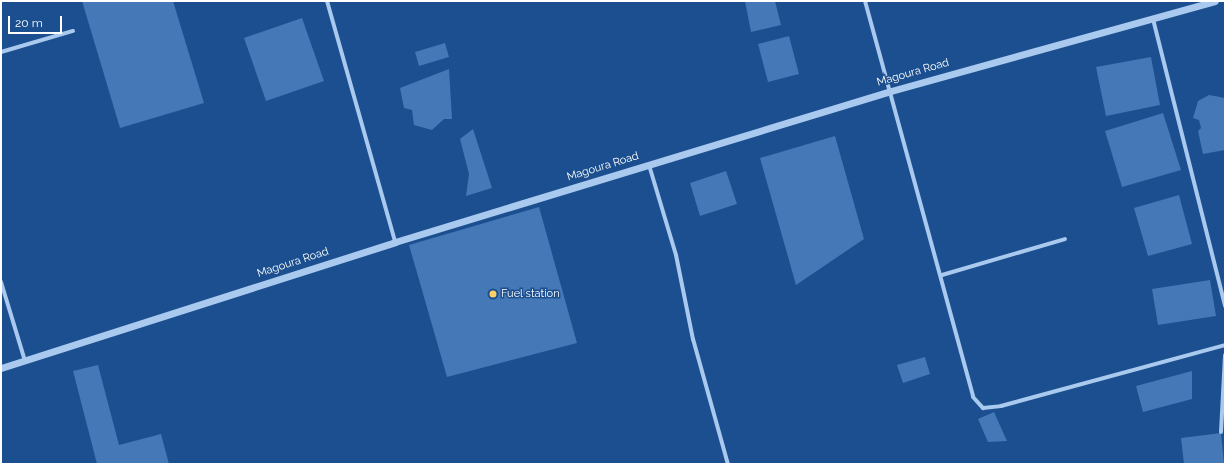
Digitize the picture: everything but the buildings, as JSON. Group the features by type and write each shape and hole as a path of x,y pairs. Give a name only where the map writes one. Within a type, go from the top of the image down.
{"street":[{"path":"327,1 395,242"},
{"path":"865,1 942,275 973,397 983,408 1001,406 1225,345"},
{"name":"Magoura Road","path":"1,368 395,242 891,91 1215,1"},
{"path":"1152,19 1225,306"},
{"path":"1,52 73,31"},
{"path":"649,165 676,255 693,339 728,464"},
{"path":"942,275 1065,240"},
{"path":"1,282 25,361"},
{"path":"1221,432 1225,355"}],"place":[{"name":"Fuel station","path":"493,294"}]}
